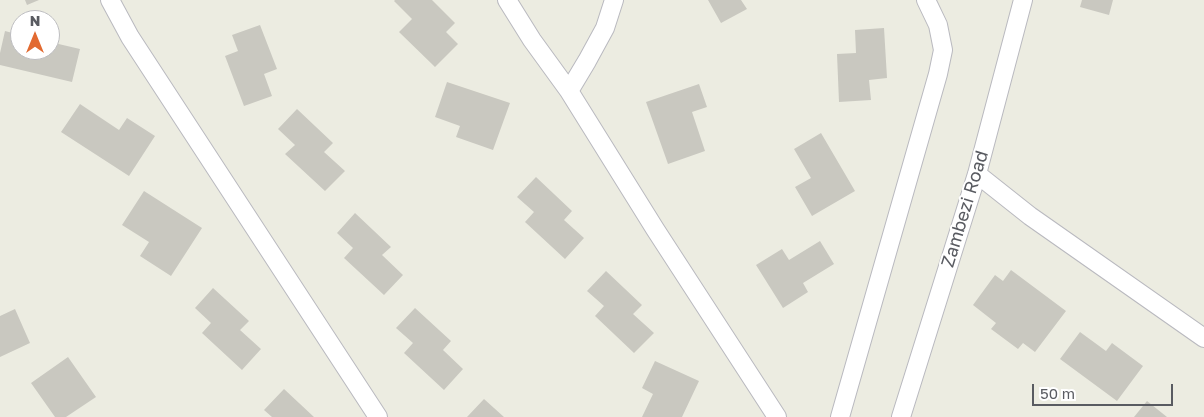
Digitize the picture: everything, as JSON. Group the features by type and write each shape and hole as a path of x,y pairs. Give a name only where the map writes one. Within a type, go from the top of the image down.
{"street":[{"path":"110,0 130,37 378,417"},
{"path":"507,0 532,40 568,91 777,417"},
{"path":"568,91 587,62 605,28 614,0"},
{"path":"840,417 943,50 938,25 926,0"},
{"name":"Zambezi Road","path":"901,417 977,174 1023,0"},
{"path":"977,174 1030,216 1204,338"}],"building":[{"path":"25,0 39,0 27,5"},
{"path":"395,0 432,0 455,23 446,32 458,44 435,67 399,32 412,19"},
{"path":"708,0 741,0 747,9 721,23"},
{"path":"1082,0 1113,0 1109,15 1080,7"},
{"path":"260,25 277,69 264,74 272,96 244,106 225,56 238,51 232,35"},
{"path":"884,28 887,78 869,80 871,100 839,102 837,54 856,53 855,30"},
{"path":"5,31 10,32 10,60 60,60 60,44 80,49 72,82 0,65 0,53"},
{"path":"447,82 510,103 493,150 456,137 460,126 435,117"},
{"path":"699,84 707,107 692,112 705,151 668,164 646,102"},
{"path":"80,104 119,130 127,118 155,136 129,176 61,132"},
{"path":"297,109 333,143 324,152 345,171 325,191 285,154 295,145 278,129"},
{"path":"821,133 855,191 812,216 795,187 811,178 794,149"},
{"path":"536,177 572,211 564,220 584,238 565,259 525,222 534,212 517,197"},
{"path":"144,191 202,228 171,276 140,256 149,242 122,225"},
{"path":"355,213 391,247 382,255 403,275 384,295 344,258 353,248 337,233"},
{"path":"820,241 834,264 803,283 808,292 783,308 756,265 782,249 789,260"},
{"path":"1011,270 1066,311 1035,352 1023,343 1018,349 991,329 996,323 973,305 995,275 1003,281"},
{"path":"606,271 642,305 633,314 654,333 634,353 595,316 604,306 587,291"},
{"path":"213,288 249,321 240,330 261,349 242,370 202,333 211,323 195,308"},
{"path":"415,308 451,341 443,350 463,369 444,390 404,353 413,343 396,328"},
{"path":"15,309 30,343 0,357 0,316"},
{"path":"1080,332 1106,351 1112,343 1143,366 1117,401 1060,359"},
{"path":"68,357 96,397 66,417 55,417 31,383"},
{"path":"655,361 699,381 682,417 642,417 653,394 642,388"},
{"path":"284,389 314,417 272,417 264,410"},
{"path":"484,399 504,417 467,417"},
{"path":"1147,401 1167,417 1134,417"}]}
